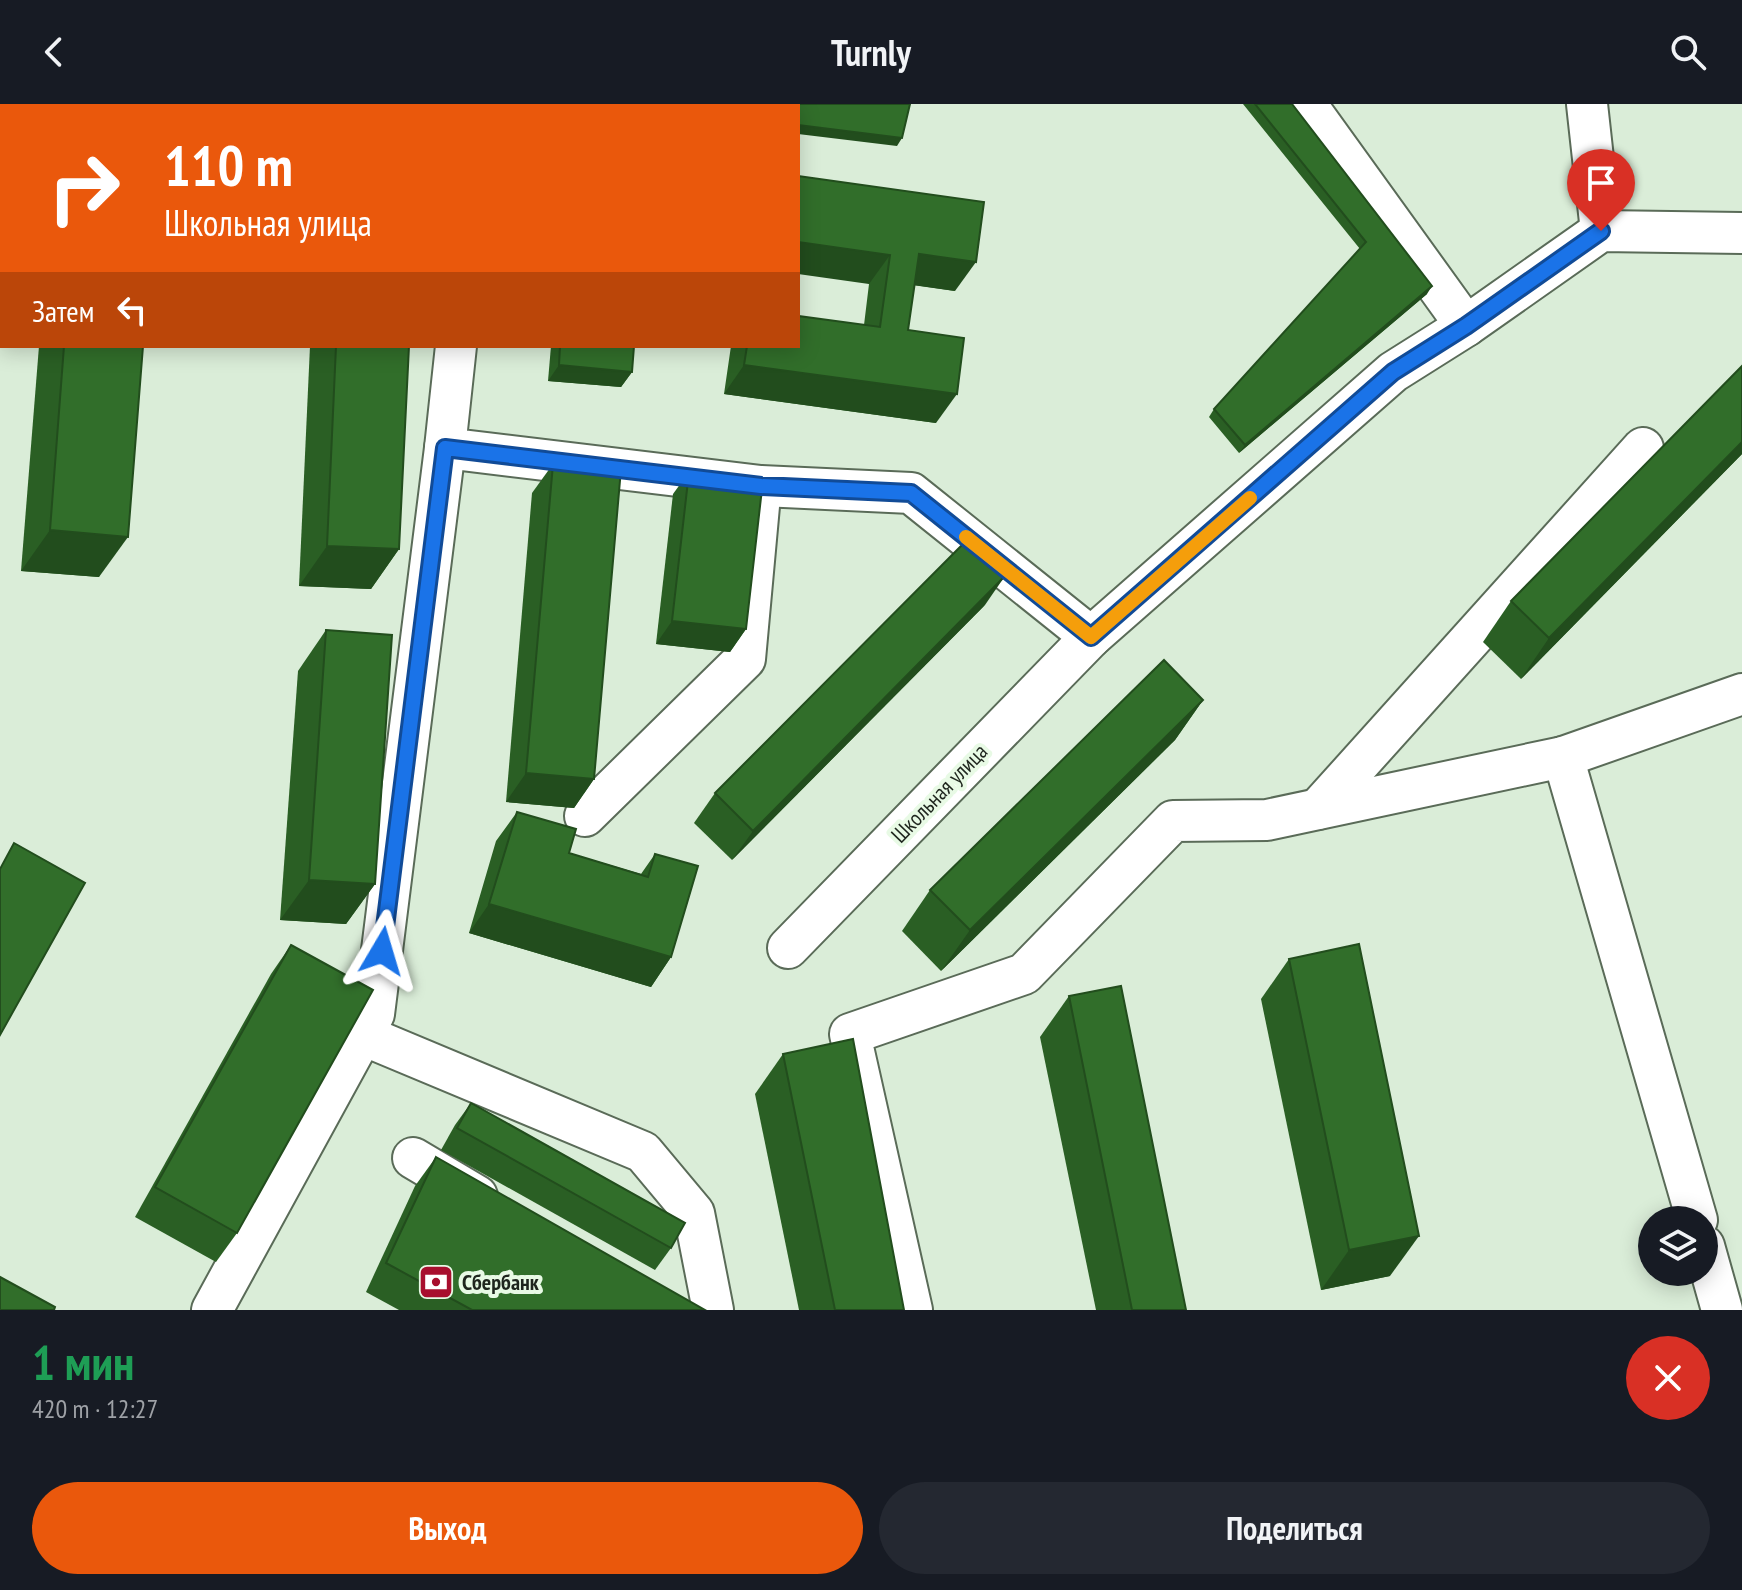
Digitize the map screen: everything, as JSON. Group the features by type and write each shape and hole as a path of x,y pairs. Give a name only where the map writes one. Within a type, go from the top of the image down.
{"street":[{"path":"1306,104 1466,326"},
{"path":"1587,104 1601,231 1742,233"},
{"name":"Школьная улица","path":"788,948 1091,637 1393,372 1466,326 1601,231"},
{"path":"212,1310 374,1014 456,348"},
{"path":"445,448 761,486 911,493 1091,637"},
{"path":"1318,809 1643,448"},
{"path":"585,816 745,659 761,486"},
{"path":"912,1310 850,1034 1024,974 1173,821 1267,820 1563,757 1742,694"},
{"path":"1563,757 1693,1206"},
{"path":"363,1035 643,1152 694,1213 713,1310"},
{"path":"413,1158 508,1214"},
{"path":"1715,1286 1722,1310"}],"building":[{"path":"800,104 910,104 902,138 800,125"},
{"path":"1255,104 1292,104 1432,286 1245,445 1214,409 1366,242"},
{"path":"800,176 984,202 976,262 919,254 908,330 964,338 957,394 744,365 747,348 800,348 800,316 880,327 890,255 800,242"},
{"path":"64,348 143,348 128,537 50,530"},
{"path":"336,348 409,348 399,549 327,546"},
{"path":"560,348 634,348 632,372 559,365"},
{"path":"1742,366 1742,442 1549,638 1511,601"},
{"path":"553,464 621,469 594,779 526,773"},
{"path":"689,472 763,480 746,629 672,621"},
{"path":"968,539 1005,576 753,831 715,793"},
{"path":"326,630 392,635 375,884 309,880"},
{"path":"1164,660 1203,700 970,930 930,890"},
{"path":"517,812 576,829 569,853 648,877 655,854 698,866 671,957 489,904"},
{"path":"14,843 85,883 0,1035 0,869"},
{"path":"1359,944 1419,1236 1349,1250 1289,959"},
{"path":"291,945 373,990 237,1233 155,1187"},
{"path":"1121,986 1186,1310 1132,1310 1069,996"},
{"path":"853,1039 904,1310 835,1310 783,1054"},
{"path":"471,1103 685,1223 671,1248 457,1128"},
{"path":"436,1157 705,1310 472,1310 386,1263"},
{"path":"0,1277 55,1307 54,1310 0,1310"}],"slow traffic":[{"path":"966,537 1091,637 1250,498"}],"place":[{"name":"Сбербанк","path":"436,1282"}],"route":[{"path":"382,951 445,448 761,486 911,493 1091,637 1393,372 1466,326 1601,231"}]}
